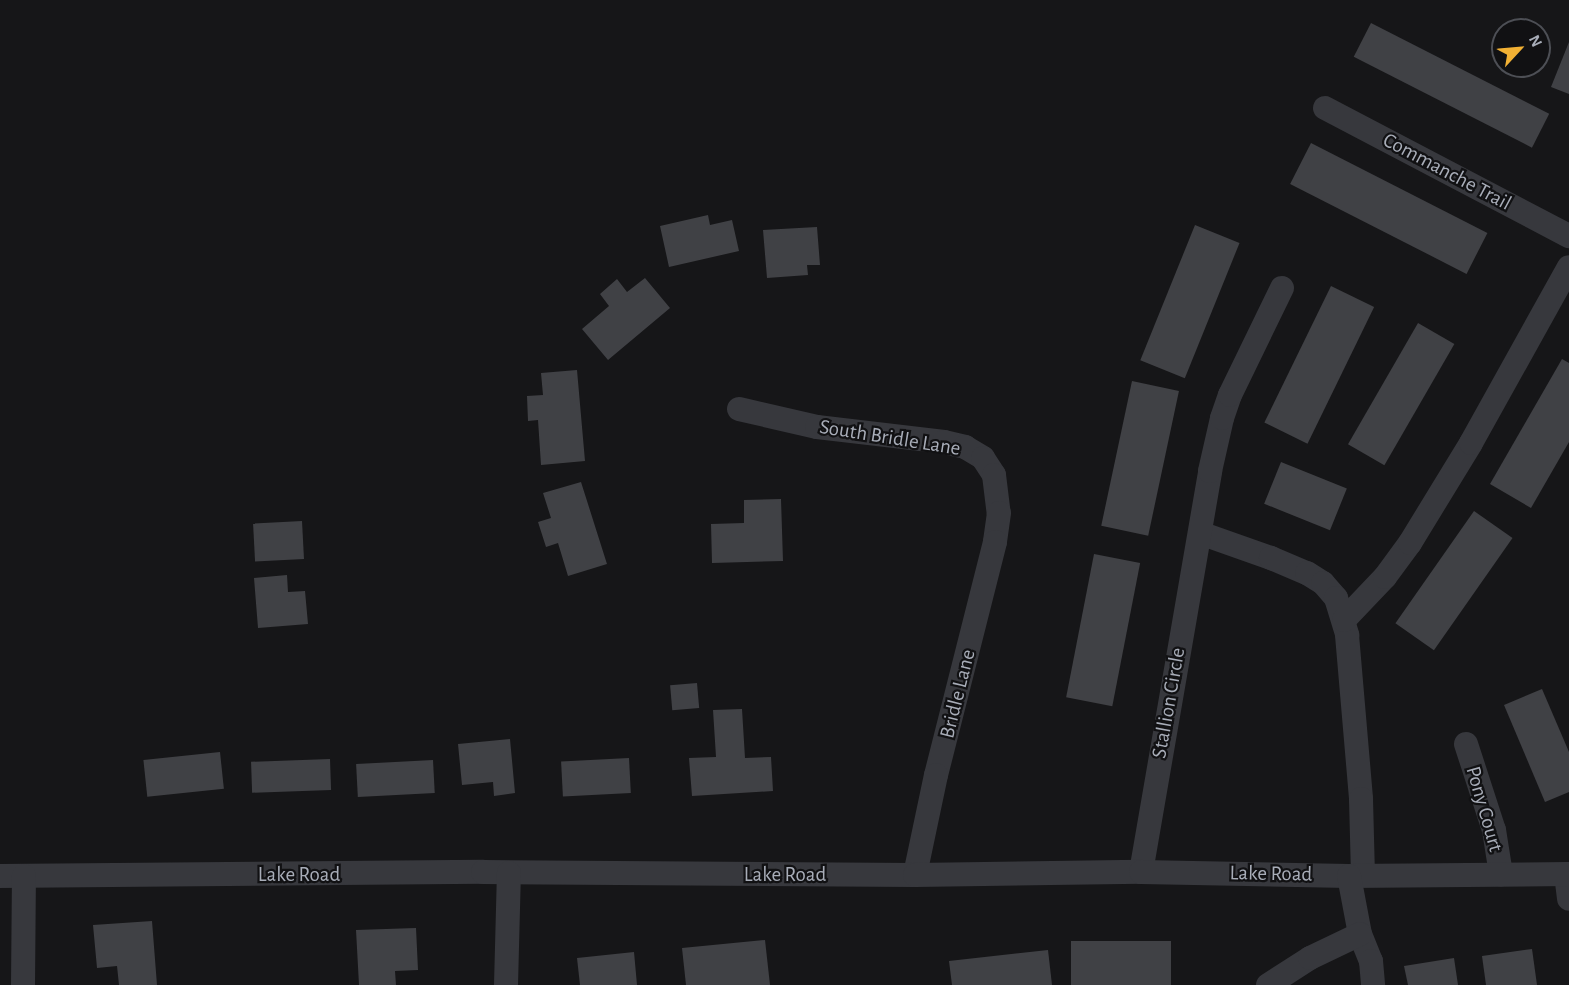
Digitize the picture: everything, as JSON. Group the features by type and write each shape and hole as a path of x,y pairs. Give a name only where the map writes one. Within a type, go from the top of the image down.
{"street":[{"name":"Commanche Trail","path":"1325,108 1569,236"},
{"path":"1344,620 1385,577 1410,543 1472,443 1569,267"},
{"name":"Stallion Circle","path":"1141,872 1222,418 1230,395 1282,288"},
{"name":"South Bridle Lane","path":"739,409 817,427 944,442 965,447 983,458 994,475 999,513"},
{"name":"Bridle Lane","path":"915,875 936,775 995,542 999,513"},
{"path":"1200,533 1307,573 1323,583 1336,598 1344,620 1361,799 1356,875 1360,934 1371,961 1373,985"},
{"name":"Pony Court","path":"1466,744 1494,830 1501,874"},
{"name":"Lake Road","path":"0,876 508,873 915,875 1141,872 1356,875 1567,874"},
{"path":"506,985 508,873"},
{"path":"1567,874 1569,898"},
{"path":"24,876 24,985"},
{"path":"1268,985 1310,958 1360,934"}],"building":[{"path":"1371,23 1549,114 1532,148 1354,57"},
{"path":"1569,42 1569,94 1551,87"},
{"path":"1311,143 1487,233 1467,274 1290,184"},
{"path":"708,215 710,225 732,220 739,251 669,267 660,226"},
{"path":"1195,225 1240,243 1185,378 1140,360"},
{"path":"817,227 820,265 807,265 808,275 767,278 763,230"},
{"path":"645,278 670,308 608,360 582,329 609,306 600,294 617,279 627,292"},
{"path":"1331,286 1374,307 1308,444 1264,423"},
{"path":"1418,323 1454,344 1384,465 1348,444"},
{"path":"1562,359 1569,363 1569,442 1531,508 1490,484"},
{"path":"577,370 585,461 541,465 538,420 528,421 527,396 543,395 541,373"},
{"path":"1132,381 1179,391 1148,536 1101,526"},
{"path":"1281,462 1347,489 1330,530 1264,504"},
{"path":"581,482 607,564 568,576 558,543 546,547 538,522 551,518 543,493"},
{"path":"781,499 783,561 712,563 711,524 744,523 744,500"},
{"path":"1474,511 1513,538 1434,650 1395,623"},
{"path":"302,521 304,559 255,562 253,524"},
{"path":"1094,554 1140,563 1112,706 1066,697"},
{"path":"287,575 288,592 305,591 308,624 258,628 254,578"},
{"path":"697,683 699,708 672,710 670,685"},
{"path":"1542,689 1569,752 1569,792 1545,802 1504,705"},
{"path":"742,709 745,758 771,757 773,791 692,796 689,758 716,757 713,710"},
{"path":"510,739 515,793 494,796 493,782 462,785 458,744"},
{"path":"220,752 224,789 147,797 143,760"},
{"path":"629,758 631,793 563,797 561,762"},
{"path":"330,759 331,790 252,793 251,762"},
{"path":"433,760 435,793 358,797 356,764"},
{"path":"152,921 157,985 119,985 117,966 97,968 93,925"},
{"path":"416,928 418,970 395,971 396,985 359,985 356,930"},
{"path":"765,940 770,985 686,985 682,948"},
{"path":"1071,941 1171,941 1171,985 1071,985"},
{"path":"1532,949 1537,985 1486,985 1482,956"},
{"path":"1048,950 1052,985 952,985 949,961"},
{"path":"634,952 637,985 580,985 577,958"},
{"path":"1454,958 1458,985 1408,985 1404,966"}]}
